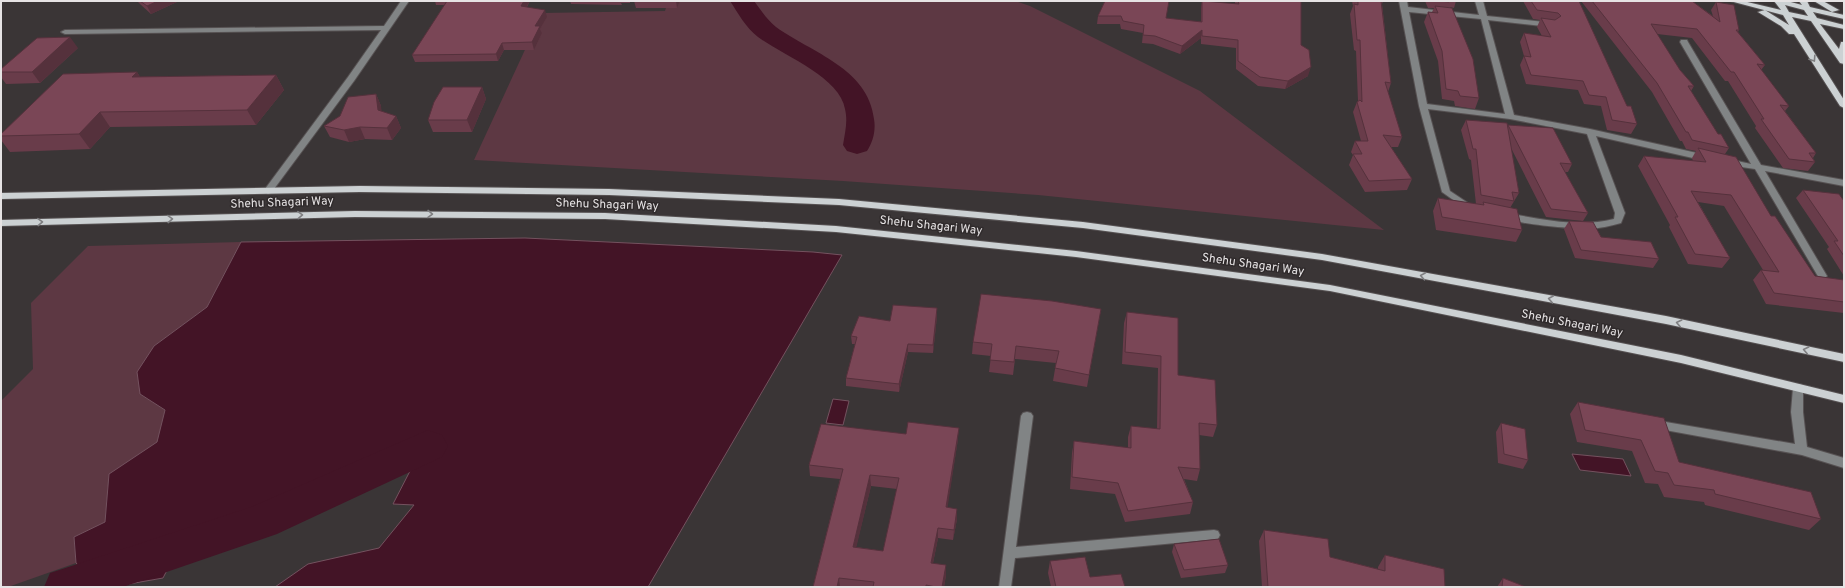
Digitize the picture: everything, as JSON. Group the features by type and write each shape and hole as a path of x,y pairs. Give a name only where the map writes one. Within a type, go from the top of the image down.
{"main road":[{"path":"1730,1 1770,15 1784,24 1803,44"},
{"path":"1734,1 1844,27"},
{"path":"1779,1 1803,44 1844,106"},
{"path":"1779,1 1805,4 1844,17"},
{"path":"1818,1 1844,14"},
{"path":"1805,4 1814,20 1844,61"},
{"path":"1844,44 1842,51 1844,61"},
{"name":"Shehu Shagari Way","path":"1,196 360,189 617,192 839,202 1083,225 1328,259 1666,320 1844,358"},
{"name":"Shehu Shagari Way","path":"1,223 370,214 605,216 836,229 1076,254 1330,288 1681,359 1844,399"}],"street":[{"path":"268,191 351,79 405,1"},
{"path":"1480,1 1510,117"},
{"path":"1474,210 1464,205 1446,192 1423,106 1404,5 1551,25"},
{"path":"65,32 387,28"},
{"path":"1684,42 1760,168 1822,276"},
{"path":"1423,106 1510,117 1590,132 1719,160 1844,183"},
{"path":"1498,214 1529,220 1582,226 1608,224 1618,221 1620,213 1590,132"},
{"path":"1798,388 1797,412 1802,450"},
{"path":"1005,587 1027,416"},
{"path":"1645,422 1802,450 1844,463"},
{"path":"1010,553 1214,535"}],"shaded area":[{"path":"668,1 1015,1 1030,6 1200,91 1384,230 1038,195 843,181 474,160 542,13 665,11"},
{"path":"525,238 813,252 842,255 648,587 275,587 308,564 379,548 414,505 393,504 410,471 374,463 343,470 325,501 236,530 182,541 163,578 112,587 102,587 76,563 74,537 105,522 109,474 157,442 165,410 140,394 137,372 154,346 207,307 241,242"},
{"path":"241,242 207,307 154,346 140,394 165,410 157,442 109,475 105,522 74,537 76,563 8,587 1,587 1,401 33,369 31,303 88,246"},
{"path":"833,399 849,401 843,425 826,423"},
{"path":"1572,454 1623,459 1631,476 1580,470"}],"building":[{"path":"140,1 158,1 147,6"},
{"path":"447,1 524,1 521,6 545,10 535,26 540,26 532,42 502,43 496,54 412,55"},
{"path":"1105,1 1169,1 1166,18 1202,22 1202,1 1239,4 1238,1 1301,1 1301,45 1309,50 1311,67 1288,81 1260,77 1238,61 1238,40 1202,36 1202,30 1182,46 1155,36 1143,35 1144,25 1123,21 1121,16 1098,16"},
{"path":"1358,1 1381,1 1391,83 1385,82 1402,137 1383,135 1412,179 1369,181 1353,154 1362,154 1355,141 1368,141 1357,102 1360,100 1362,102 1360,40 1357,40 1354,4 1358,5"},
{"path":"1531,1 1579,1 1627,106 1631,106 1637,124 1612,120 1606,97 1589,95 1583,81 1531,75 1524,56 1531,57 1524,33 1551,37 1541,18 1555,20 1561,16 1558,13 1537,10"},
{"path":"1592,1 1692,1 1720,22 1716,2 1734,5 1739,30 1736,30 1765,65 1757,64 1789,106 1780,105 1816,153 1809,153 1815,162 1789,159 1761,119 1764,119 1734,72 1731,72 1697,29 1651,24 1680,70 1694,86 1688,86 1718,134 1721,134 1729,148 1692,140 1657,83"},
{"path":"1435,6 1452,8 1473,59 1479,98 1460,96 1458,91 1446,89 1442,51 1428,12 1438,13"},
{"path":"70,37 32,72 1,72 1,69 37,38"},
{"path":"137,72 132,77 276,75 247,110 100,112 79,134 1,136 1,134 63,74"},
{"path":"443,87 482,87 467,120 428,120 434,102"},
{"path":"376,94 378,110 396,116 387,128 360,127 344,130 324,126 340,116 348,97"},
{"path":"1466,120 1507,123 1519,193 1512,192 1514,201 1481,195 1476,149 1473,149"},
{"path":"1508,125 1553,128 1572,164 1560,163 1588,213 1551,209"},
{"path":"1698,148 1736,157 1771,216 1775,216 1815,276 1844,280 1844,302 1774,293 1761,270 1779,272 1731,195 1691,191 1730,258 1695,254 1675,217 1678,217 1644,156 1706,162"},
{"path":"1803,190 1839,194 1844,201 1844,256 1834,241 1838,241"},
{"path":"1438,198 1484,205 1483,202 1517,209 1522,230 1442,217"},
{"path":"1569,221 1593,222 1601,237 1651,242 1659,259 1581,250"},
{"path":"981,294 1052,301 1101,309 1089,375 1055,368 1059,351 1016,346 1014,362 990,360 992,344 973,342"},
{"path":"893,305 937,308 933,345 908,344 899,384 846,378 857,337 851,336 859,316 890,321"},
{"path":"1127,312 1178,318 1178,375 1215,380 1217,425 1199,423 1200,469 1178,467 1193,502 1128,511 1118,483 1072,477 1074,441 1131,448 1131,426 1160,429 1161,356 1125,352"},
{"path":"1578,402 1664,418 1679,462 1811,492 1821,519 1715,494 1714,490 1674,485 1668,473 1655,471 1641,440 1585,430"},
{"path":"908,422 959,428 946,507 957,509 954,530 938,528 931,563 946,565 942,587 926,585 926,587 873,587 874,582 839,578 837,587 813,587 843,469 809,465 821,424 906,434","holes":["870,475 899,478 883,551 853,547"]},
{"path":"1501,423 1525,429 1528,460 1504,454"},
{"path":"1264,530 1328,539 1330,557 1385,571 1385,555 1444,569 1445,587 1268,587"},
{"path":"1219,539 1228,565 1184,570 1174,544"},
{"path":"1085,557 1090,577 1121,574 1125,587 1056,587 1050,561"},
{"path":"1503,578 1526,587 1502,587"}],"waterway":[{"path":"742,1 763,29 827,69 841,80 852,93 859,107 861,124 857,145"},
{"path":"66,587 262,521 428,446"}]}
